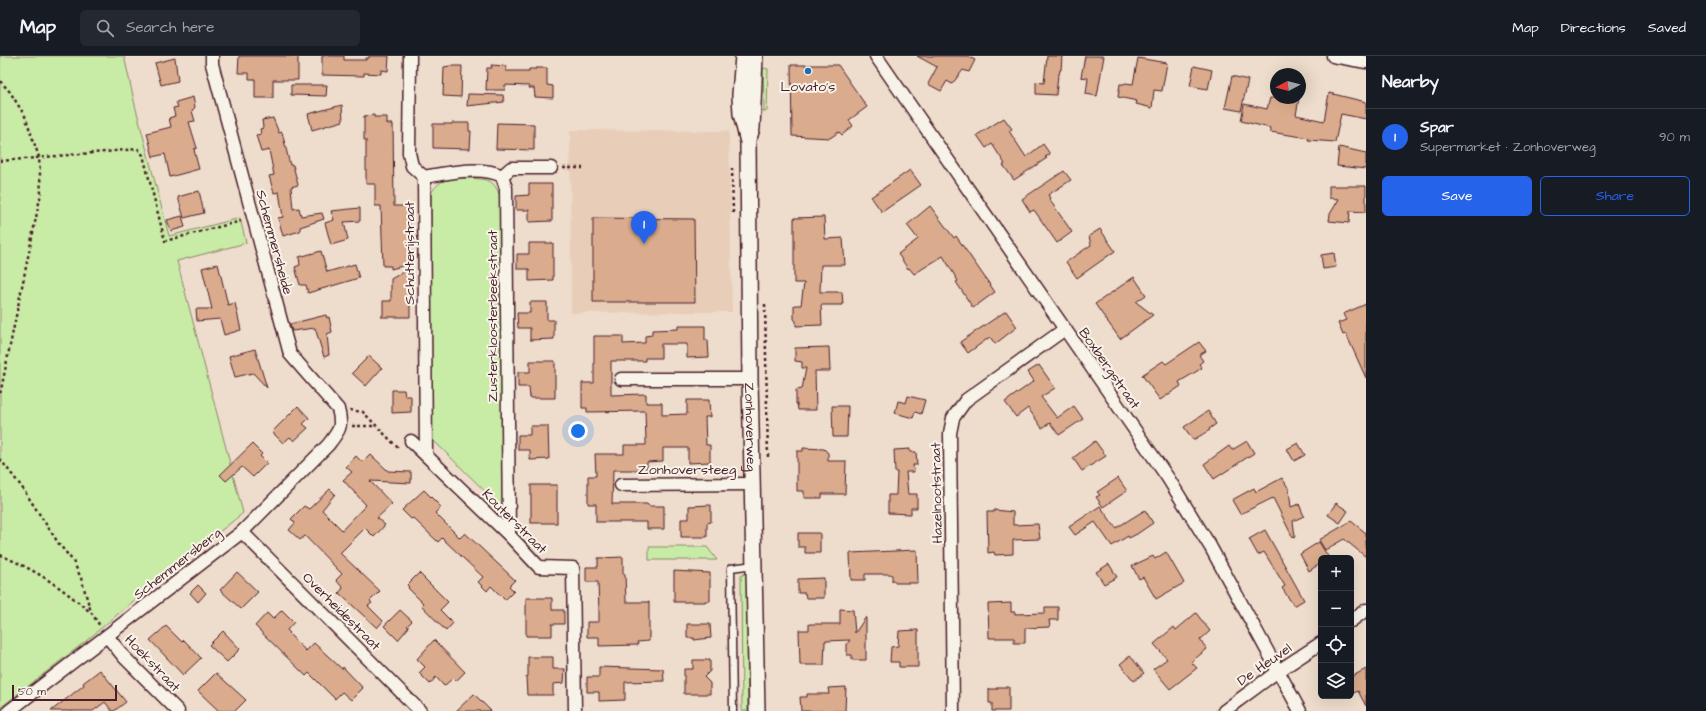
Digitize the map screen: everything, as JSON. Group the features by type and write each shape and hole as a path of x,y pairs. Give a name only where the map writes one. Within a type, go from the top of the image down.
{"street":[{"name":"Schemmersheide","path":"212,56 212,64 290,354 333,401 346,418"},
{"path":"410,56 409,153 412,166 424,177 457,171 494,172 502,176 511,168 550,168"},
{"name":"Zonhoverweg","path":"743,56 740,95 741,114 748,142 750,379 757,711"},
{"name":"Zonhoverweg","path":"748,142 752,128 755,56"},
{"name":"Boxbergstraat","path":"876,56 1168,478 1210,546 1300,711"},
{"path":"1333,56 1366,62"},
{"name":"Zusterkloosterbeekstraat","path":"502,176 506,188 509,535"},
{"name":"Schutterijstraat","path":"424,177 426,455"},
{"name":"Hazelnootstraat","path":"953,711 950,433 953,418 966,400 1065,329"},
{"path":"621,379 750,379"},
{"name":"Schemmersberg","path":"9,711 105,634 242,532 328,445 340,430 346,418"},
{"name":"Kouterstraat","path":"411,441 509,535 539,567 573,568 575,711"},
{"name":"Zonhoversteeg","path":"621,485 753,484"},
{"name":"Overheidestraat","path":"242,532 420,711"},
{"path":"1354,619 1366,610"},
{"name":"Hoekstraat","path":"105,634 124,657 178,711"},
{"name":"De Heuvel","path":"1224,711 1318,645"}],"lane":[{"path":"734,711 731,568 754,565"}],"path":[{"path":"0,81 10,92 25,116 39,157 41,192 0,395"},
{"path":"0,161 138,149 143,155 165,240 246,220"},
{"path":"570,168 583,168"},
{"path":"765,302 768,461"},
{"path":"346,418 363,412 398,448"},
{"path":"346,418 376,426"},
{"path":"0,459 21,486 59,544 73,561 81,578 91,612 105,634"},
{"path":"0,555 31,568 55,584 91,612"}],"shaded area":[{"path":"570,130 729,131 732,312 571,313"}],"green space":[{"path":"0,56 124,56 135,105 169,236 240,218 246,243 177,261 243,513 138,597 86,641 0,708"},
{"path":"763,68 768,69 767,111 764,112"},
{"path":"470,178 482,179 490,182 496,187 501,198 503,509 432,439 431,193 443,181"},
{"path":"649,547 707,547 717,560 649,560"},
{"path":"746,573 748,711 742,711 741,576"}],"building":[{"path":"239,56 298,56 298,80 273,80 273,98 255,98 255,79 249,79 249,73 238,73"},
{"path":"322,56 344,56 344,60 366,60 369,56 389,56 388,71 381,70 381,74 364,73 364,76 322,75"},
{"path":"917,56 967,56 975,60 969,72 963,70 952,84 947,81 941,91 928,84 937,67"},
{"path":"1047,56 1062,56 1056,95 1036,94 1036,82 1044,83"},
{"path":"1085,56 1104,56 1097,96 1086,94 1088,78 1081,77"},
{"path":"175,58 178,81 161,85 155,63"},
{"path":"1138,58 1167,63 1162,91 1154,90 1152,108 1136,104 1137,101 1118,97 1120,84 1133,84"},
{"path":"491,65 506,66 506,71 529,71 529,69 547,68 547,85 553,86 553,98 535,97 534,88 529,88 529,86 505,85 505,90 486,90 487,68 492,68"},
{"path":"791,65 838,65 867,107 849,120 853,126 842,135 839,132 830,138 792,136"},
{"path":"462,66 461,97 443,96 444,67"},
{"path":"1194,66 1212,70 1208,89 1190,86"},
{"path":"1232,76 1248,80 1241,111 1225,108"},
{"path":"291,85 327,85 326,96 291,95"},
{"path":"1329,93 1366,102 1366,119 1341,114 1335,142 1308,140 1309,138 1270,132 1270,128 1241,121 1244,104 1267,109 1270,98 1270,104 1298,104 1296,115 1324,121"},
{"path":"468,94 503,95 504,102 467,106"},
{"path":"193,97 195,107 192,111 195,121 189,122 197,148 194,149 199,169 170,177 165,154 153,157 147,133 171,127 169,118 175,116 173,108 178,107 176,102"},
{"path":"342,105 343,121 312,130 308,114"},
{"path":"374,115 374,117 387,117 387,124 393,124 394,206 409,206 410,264 391,269 391,266 383,266 381,206 375,206 375,184 366,184 366,140 364,140 364,116"},
{"path":"273,118 279,133 282,132 290,165 293,165 298,185 291,187 293,209 299,208 301,216 322,213 324,219 300,227 300,231 283,236 278,218 283,217 279,192 274,193 269,176 274,175 269,150 261,152 256,135 261,134 260,129 263,128 262,120"},
{"path":"1004,118 1012,129 1009,131 1026,157 1043,144 1050,154 1045,157 1047,158 1014,180 1003,165 1005,164 992,144 986,148 977,135"},
{"path":"469,123 469,131 471,131 470,149 433,148 433,124"},
{"path":"497,123 534,124 534,150 496,149"},
{"path":"1339,147 1366,153 1366,169 1337,166"},
{"path":"910,170 921,185 882,212 871,197"},
{"path":"1064,171 1071,180 1048,195 1050,198 1049,199 1072,232 1057,243 1034,210 1030,212 1022,199"},
{"path":"529,184 552,184 552,221 529,222 529,210 516,210 516,196 529,195"},
{"path":"1329,186 1366,186 1366,212 1350,211 1349,223 1329,221 1330,214 1339,199 1329,198"},
{"path":"199,191 204,213 184,218 178,197"},
{"path":"930,206 954,238 956,236 995,292 973,308 956,282 958,281 943,256 914,274 909,268 908,269 898,254 918,239 907,225"},
{"path":"360,208 360,221 344,222 348,240 331,245 325,223 334,220 331,211"},
{"path":"182,216 185,227 171,231 167,220"},
{"path":"824,217 825,239 843,238 845,265 821,265 820,292 842,292 843,305 821,305 822,325 796,326 796,321 794,319 794,305 801,305 804,283 794,283 794,218"},
{"path":"593,218 694,219 695,302 593,302"},
{"path":"1100,229 1115,251 1077,278 1066,262 1091,245 1089,236"},
{"path":"529,243 553,243 553,280 529,281 529,269 517,269 517,254 529,254"},
{"path":"321,251 327,272 355,264 359,278 308,293 306,285 300,285 295,267 300,265 299,257"},
{"path":"1334,253 1336,267 1323,269 1321,255"},
{"path":"218,264 228,305 235,303 241,330 224,335 220,319 197,321 196,309 212,309 202,268"},
{"path":"410,268 410,317 380,317 383,315 383,301 391,301 391,279"},
{"path":"1134,277 1146,295 1136,302 1153,315 1120,339 1095,304"},
{"path":"530,302 547,302 547,320 554,320 554,339 530,340 530,328 518,328 517,313 530,313"},
{"path":"1366,304 1366,378 1346,334 1343,335 1338,323 1346,320 1343,314"},
{"path":"1006,311 1017,327 995,344 990,337 968,353 960,342"},
{"path":"326,315 327,318 329,317 332,332 327,334 329,355 324,357 315,328 292,331 290,324"},
{"path":"678,326 705,326 705,340 708,340 709,357 687,358 687,344 661,344 661,358 645,358 645,361 611,361 611,395 646,394 646,403 662,403 662,415 687,414 687,400 709,400 710,417 705,417 706,445 710,445 710,462 688,463 688,448 663,448 663,461 647,462 647,470 613,470 612,504 647,504 649,506 664,506 664,529 647,529 647,522 596,522 596,504 588,504 588,476 596,476 595,454 624,454 624,445 646,445 646,441 645,411 587,412 587,408 582,408 582,383 594,383 594,336 623,336 623,344 645,343 645,336 652,335 652,330 678,329"},
{"path":"1199,342 1206,351 1199,355 1203,361 1199,364 1202,368 1179,382 1181,386 1160,400 1142,375 1163,361 1166,364"},
{"path":"829,347 830,371 815,371 816,410 798,410 796,404 796,390 802,389 806,368 802,368 802,362 795,361 795,348"},
{"path":"255,349 267,388 253,373 235,377 229,356"},
{"path":"369,356 382,368 366,386 352,373"},
{"path":"530,361 555,361 555,398 530,398 529,387 518,387 518,372 530,372"},
{"path":"1039,365 1055,388 1041,397 1057,418 1074,406 1083,419 1059,435 1050,423 1042,428 1028,408 1016,417 1005,402 1034,381 1028,372"},
{"path":"392,390 404,390 405,396 411,396 411,412 392,413"},
{"path":"908,396 925,400 921,414 915,412 913,418 895,413 898,401 906,403"},
{"path":"298,406 309,418 303,424 308,428 294,441 290,437 283,443 272,432"},
{"path":"832,406 848,406 847,437 833,437"},
{"path":"1208,411 1216,424 1209,429 1210,430 1193,440 1184,427"},
{"path":"530,426 548,426 549,459 530,460 530,450 518,450 518,435 530,435"},
{"path":"1095,441 1106,456 1082,471 1073,458"},
{"path":"1247,441 1254,453 1214,479 1204,464 1229,446 1232,450"},
{"path":"1298,443 1305,455 1294,461 1287,449"},
{"path":"252,444 262,454 260,456 267,463 253,477 242,467 226,481 220,475"},
{"path":"803,448 824,449 828,453 828,461 846,461 845,494 822,494 822,498 804,498 804,491 797,491 797,451 803,451"},
{"path":"910,449 910,452 916,452 917,465 913,465 914,472 906,472 908,494 917,494 917,508 911,508 911,514 888,513 888,495 896,495 897,472 895,472 894,450"},
{"path":"370,454 388,471 411,472 411,483 370,481 392,504 377,518 385,525 374,537 365,528 340,553 380,591 370,601 372,603 368,606 383,621 377,628 339,593 343,588 336,580 342,574 305,536 300,540 289,530 295,523 291,519 304,506 309,509 330,489 335,494 322,510 342,530 366,505 343,480 352,472 346,467 356,456 362,462"},
{"path":"1118,478 1127,491 1103,507 1096,497 1100,495 1097,492"},
{"path":"1282,478 1289,489 1291,507 1299,504 1304,516 1293,521 1295,537 1293,538 1273,498 1240,514 1232,500 1254,488 1256,492"},
{"path":"531,485 557,485 557,523 531,523"},
{"path":"424,490 441,507 435,513 460,538 465,533 515,580 509,586 514,591 505,600 491,586 487,591 478,582 483,577 442,538 438,542 413,518 411,519 402,510"},
{"path":"1336,503 1348,511 1340,523 1328,515"},
{"path":"711,505 711,522 707,523 707,537 681,537 681,519 689,519 689,506"},
{"path":"1100,506 1116,528 1145,510 1153,523 1137,534 1129,538 1128,536 1112,546 1095,522 1075,535 1069,527"},
{"path":"994,510 1013,512 1013,525 1038,524 1040,539 1013,540 1013,554 995,555 994,552 988,553 987,512 994,512"},
{"path":"1351,521 1366,533 1366,557 1344,539 1325,550 1319,540"},
{"path":"1265,530 1304,600 1294,606 1282,588 1285,586 1264,552 1258,555 1249,539"},
{"path":"798,533 820,533 820,553 805,553 805,547 798,547"},
{"path":"1319,542 1327,555 1318,555 1318,565 1309,571 1300,554"},
{"path":"917,550 918,583 895,583 895,581 892,581 892,575 890,574 865,574 865,580 851,580 850,553"},
{"path":"1166,552 1184,583 1156,599 1143,577 1139,579 1132,566 1153,556 1155,559"},
{"path":"623,557 626,602 649,602 649,641 637,642 638,645 599,646 599,637 587,637 587,622 599,622 599,612 598,582 586,582 586,567 598,567 598,558"},
{"path":"1109,564 1117,577 1104,584 1096,572"},
{"path":"674,571 710,573 710,601 674,602"},
{"path":"237,572 258,592 241,609 220,590"},
{"path":"419,573 448,602 440,610 453,623 446,631 421,605 423,603 408,588 409,587 407,585"},
{"path":"824,578 824,598 806,598 805,593 798,593 798,579"},
{"path":"198,585 206,593 198,602 190,593"},
{"path":"526,598 552,598 552,610 564,610 564,624 552,624 552,636 526,636"},
{"path":"1011,603 1011,612 1015,612 1015,614 1045,613 1045,607 1058,607 1058,620 1049,620 1050,627 1025,628 1025,643 1014,643 1014,638 989,638 988,604"},
{"path":"840,609 853,610 855,633 866,617 866,660 852,660 852,655 847,655 847,644 850,640 825,641 824,665 800,665 799,630 809,630 809,624 840,624"},
{"path":"282,610 294,622 287,630 290,633 289,634 306,651 314,643 342,669 343,667 363,688 351,700 342,692 335,699 309,673 306,676 255,626 267,613 273,619"},
{"path":"400,610 412,621 398,640 384,626"},
{"path":"1196,613 1210,631 1200,640 1207,649 1191,662 1197,668 1170,689 1153,669 1167,659 1154,644 1174,627 1176,630"},
{"path":"687,624 710,624 711,638 694,640 694,638 687,638"},
{"path":"166,626 182,642 184,640 201,658 183,675 150,640"},
{"path":"918,630 918,667 899,667 899,662 890,662 891,647 898,646 899,631"},
{"path":"223,631 240,649 227,662 209,645"},
{"path":"434,640 465,672 456,681 453,678 444,686 436,677 430,684 419,673 425,667 417,659"},
{"path":"1130,656 1144,673 1134,681 1120,664"},
{"path":"528,657 553,657 553,669 565,669 564,683 553,684 553,695 527,695 526,677 528,676"},
{"path":"693,660 710,660 710,671 704,677 710,683 710,694 684,694 684,669 693,669"},
{"path":"599,667 663,669 664,681 625,682 625,700 599,701 599,692 587,692 587,677 599,677"},
{"path":"1366,669 1366,706 1358,691 1354,693 1354,675"},
{"path":"100,670 126,702 114,711 112,711 105,702 93,711 51,711 84,685 83,683"},
{"path":"216,673 246,700 235,711 219,711 198,691"},
{"path":"846,687 845,711 801,711 800,697 807,697 807,694 829,694 828,688"},
{"path":"997,687 1009,687 1009,711 992,711 992,703 989,703 989,689 997,689"},
{"path":"474,694 491,711 456,711"}],"place":[{"name":"Lovato's","path":"808,71"},
{"name":"Spar","path":"644,244"}]}
